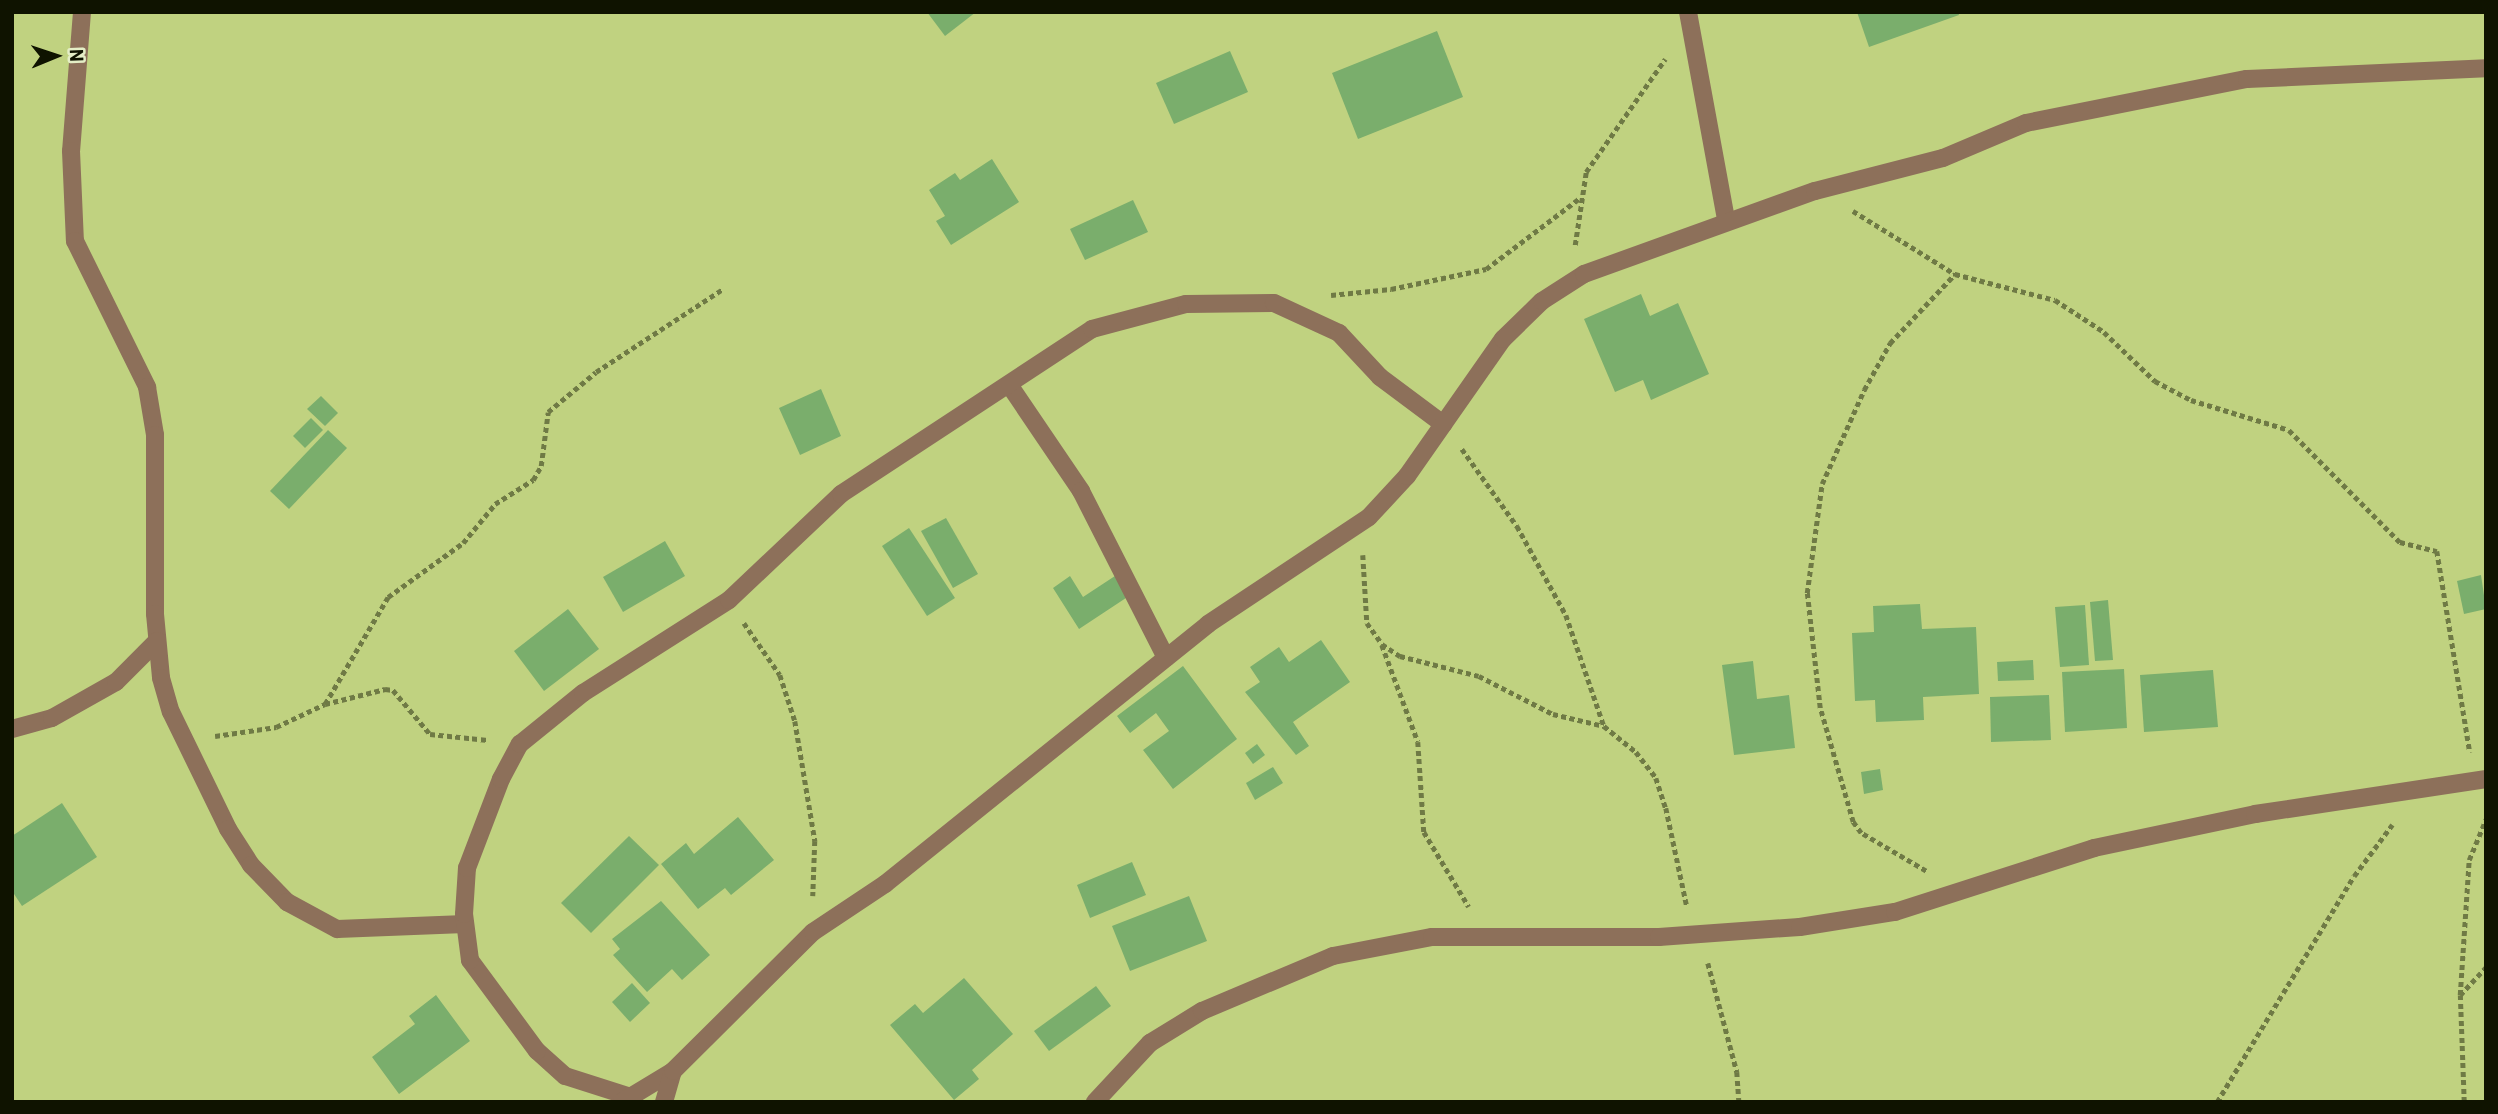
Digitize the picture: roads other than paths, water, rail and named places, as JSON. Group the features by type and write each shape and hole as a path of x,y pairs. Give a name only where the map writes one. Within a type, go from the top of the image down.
{"street":[{"path":"82,12 71,151 75,240 147,387 155,435 151,526 160,678 184,741 251,865 305,914 337,929 465,925"},
{"path":"1689,18 1727,220"},
{"path":"1443,424 1381,377 1339,333 1274,303 1186,304 1092,329 1010,386 841,494 729,600 583,693 520,744 500,779 467,869 465,925 470,960 537,1051 565,1076 626,1099 673,1071 813,932 885,884 1166,658 1361,522 1407,476 1503,339 1542,301 1584,274 1727,220 1815,191 1942,158 2026,122 2247,79 2486,68"},
{"path":"1010,386 1081,491 1166,658"},
{"path":"12,729 52,718 116,682 157,641"},
{"path":"1095,1102 1150,1043 1265,982 1333,956 1432,937 1697,935 1895,912 2094,848 2255,814 2480,780"},
{"path":"664,1102 673,1071"}]}
